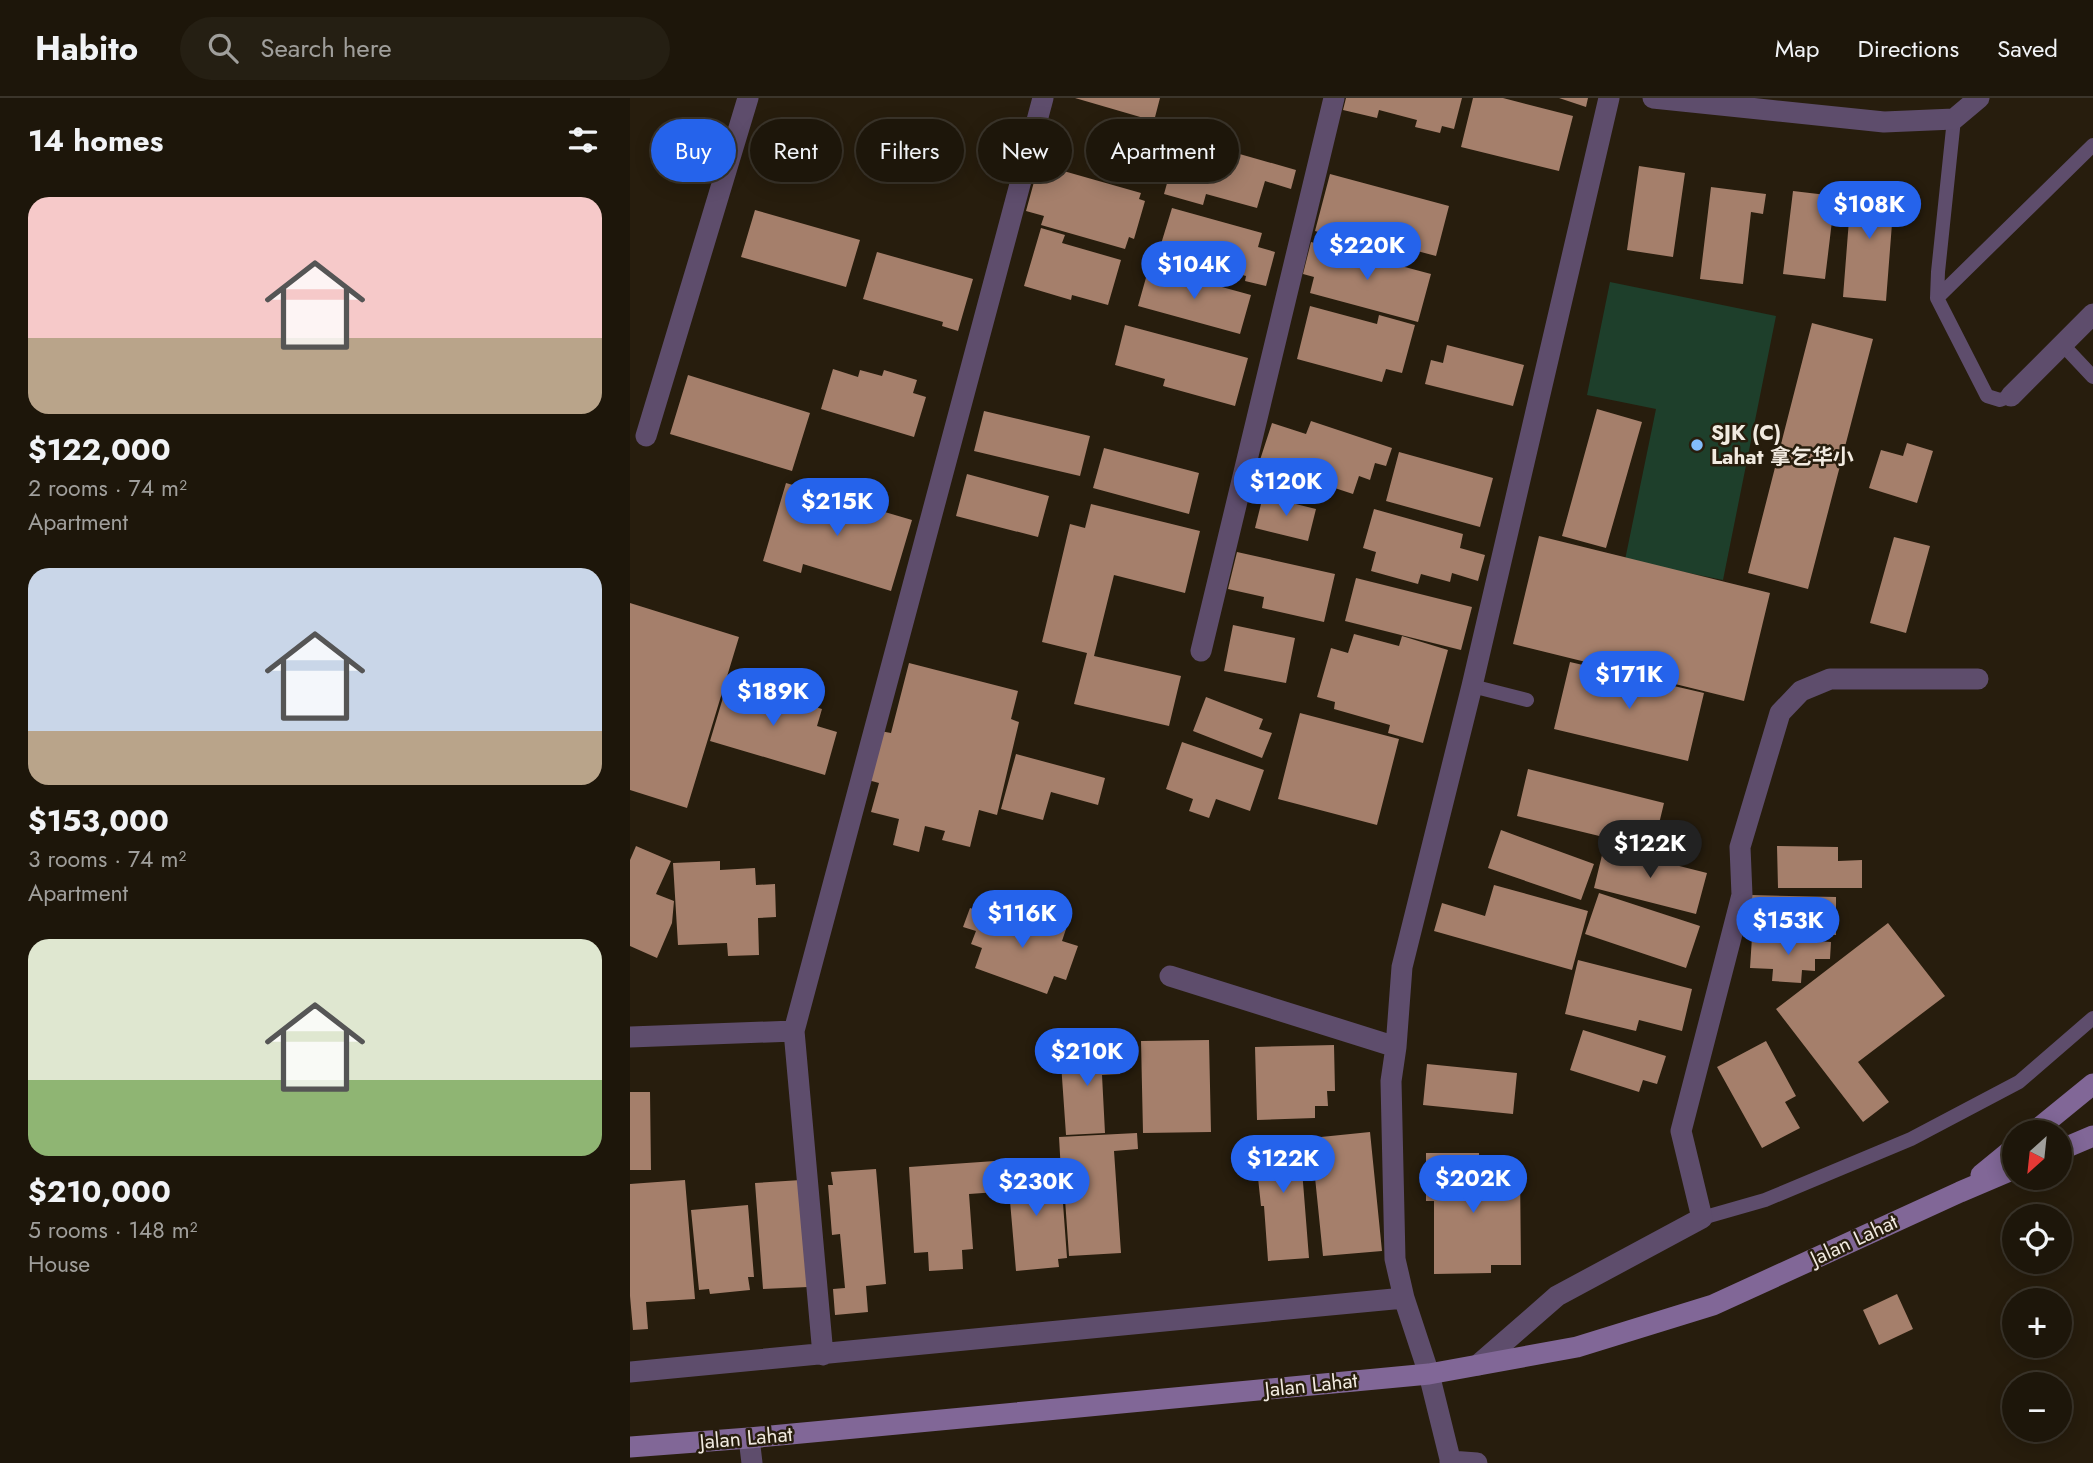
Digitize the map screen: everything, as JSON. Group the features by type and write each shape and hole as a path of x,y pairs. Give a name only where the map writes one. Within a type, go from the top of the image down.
{"main road":[{"path":"2049,1120 2093,1084"},
{"path":"2072,1145 2093,1136"},
{"name":"Jalan Lahat","path":"1960,1192 2002,1158"},
{"name":"Jalan Lahat","path":"630,1447 1429,1374 1577,1347 1713,1305 2002,1174"}],"street":[{"path":"646,436 748,98"},
{"path":"823,1355 794,1031 1042,98"},
{"path":"1201,651 1334,98"},
{"path":"1477,1463 1451,1462 1429,1374 1404,1298 1395,1259 1391,1081 1402,967 1472,686 1609,98"},
{"path":"1654,98 1884,122 1954,119 1979,98"},
{"path":"2011,396 2093,314"},
{"path":"1478,1365 1557,1296 1702,1218 1681,1131 1742,895 1740,847 1780,713 1801,691 1830,679 1978,679"},
{"path":"1170,976 1396,1047"},
{"path":"630,1037 794,1031"},
{"path":"630,1372 1404,1298"},
{"path":"749,1438 752,1463"}],"lane":[{"path":"1954,119 1937,298 1987,396 2000,400 2011,396"},
{"path":"1937,298 2093,145"},
{"path":"2062,344 2093,377"},
{"path":"1472,686 1527,700"},
{"path":"1702,1218 1765,1200 1911,1139 2019,1082 2093,1018"}],"green space":[{"path":"1610,282 1776,316 1723,580 1625,560 1656,409 1587,395"}],"building":[{"path":"1075,98 1160,98 1155,119"},
{"path":"1346,98 1462,98 1454,129 1442,126 1440,133 1415,127 1417,120 1379,110 1377,118 1343,110"},
{"path":"1473,98 1503,98 1573,116 1559,171 1461,147"},
{"path":"1559,98 1588,98 1586,107"},
{"path":"1239,154 1296,170 1291,189 1265,181 1257,208 1206,194 1203,205 1164,194 1167,182 1239,182"},
{"path":"1639,166 1685,173 1673,257 1627,250"},
{"path":"1072,173 1086,177 1086,182 1102,182 1141,193 1139,199 1145,201 1134,239 1129,237 1125,249 1041,225 1044,216 1026,211 1034,182 1072,182"},
{"path":"1330,174 1449,206 1436,256 1372,239 1370,247 1315,231"},
{"path":"1852,181 1895,185 1886,301 1843,297"},
{"path":"1711,187 1766,194 1763,214 1751,212 1743,284 1700,279"},
{"path":"1793,191 1835,196 1825,279 1783,274"},
{"path":"1172,208 1262,233 1258,247 1275,252 1266,286 1245,281 1246,276 1183,258 1186,251 1161,244"},
{"path":"755,210 860,240 846,287 741,257"},
{"path":"1041,228 1065,235 1062,243 1121,260 1108,305 1072,295 1071,300 1024,286"},
{"path":"1311,242 1431,274 1418,322 1310,293 1314,277 1303,274"},
{"path":"877,252 973,279 958,331 942,326 943,322 863,299"},
{"path":"1149,267 1251,295 1240,334 1138,306"},
{"path":"1310,306 1377,324 1379,315 1415,325 1402,373 1386,369 1382,382 1297,359"},
{"path":"1812,323 1873,339 1808,589 1748,573"},
{"path":"1125,325 1248,358 1235,406 1163,386 1165,379 1115,365"},
{"path":"1447,345 1524,365 1513,406 1425,384 1431,360 1443,363"},
{"path":"833,369 858,377 860,370 882,376 884,370 917,380 913,393 926,397 914,437 821,409"},
{"path":"688,375 810,413 792,471 670,434"},
{"path":"1597,409 1642,422 1606,548 1562,536"},
{"path":"984,411 1090,436 1080,476 974,451"},
{"path":"1311,421 1392,448 1386,466 1375,463 1370,480 1359,476 1353,494 1259,463 1272,423 1306,434"},
{"path":"1907,443 1933,451 1917,503 1869,488 1881,450 1903,456"},
{"path":"1104,448 1199,473 1189,514 1093,488"},
{"path":"1399,452 1493,478 1480,527 1386,501"},
{"path":"967,474 1049,496 1038,537 956,516"},
{"path":"786,483 912,520 891,591 803,564 801,573 763,561"},
{"path":"1263,496 1316,509 1308,541 1255,528"},
{"path":"1091,504 1200,531 1185,593 1114,575 1094,656 1181,676 1169,726 1074,704 1087,653 1042,642 1070,524 1085,528"},
{"path":"1374,509 1463,534 1460,548 1485,555 1478,581 1452,573 1450,582 1421,574 1418,584 1371,571 1376,552 1363,548"},
{"path":"1539,536 1770,593 1744,701 1513,644"},
{"path":"1894,537 1930,546 1906,633 1870,623"},
{"path":"1237,552 1335,574 1324,622 1262,608 1264,597 1228,589"},
{"path":"1356,578 1472,607 1461,650 1345,621"},
{"path":"630,603 739,637 687,808 630,790"},
{"path":"1233,625 1295,638 1286,683 1224,671"},
{"path":"1354,634 1399,646 1402,636 1448,650 1423,743 1388,733 1390,725 1334,709 1335,702 1317,697 1331,648 1348,653"},
{"path":"1570,662 1704,693 1688,761 1554,729"},
{"path":"909,663 1018,691 1011,719 1019,722 997,815 979,810 970,847 942,840 945,831 925,826 919,852 893,845 899,819 871,812 879,783 868,780 880,731 891,733"},
{"path":"728,681 822,709 817,726 837,732 825,775 710,741"},
{"path":"1206,697 1263,719 1259,729 1272,733 1262,758 1193,731"},
{"path":"1300,713 1399,739 1377,825 1278,799"},
{"path":"1182,742 1264,770 1250,811 1216,799 1209,818 1189,811 1193,799 1166,789"},
{"path":"1016,754 1105,778 1098,805 1051,792 1043,820 1001,809"},
{"path":"1528,769 1664,803 1653,849 1517,816"},
{"path":"1501,830 1594,864 1581,900 1488,868"},
{"path":"636,846 671,861 656,894 674,901 672,923 657,958 630,946 630,860"},
{"path":"1777,846 1838,847 1838,861 1862,860 1862,888 1778,888"},
{"path":"1604,847 1707,873 1696,914 1594,888"},
{"path":"720,861 720,870 755,868 756,885 775,884 776,917 758,918 759,955 728,956 727,943 678,945 673,863"},
{"path":"1494,885 1588,911 1572,970 1434,931 1442,903 1485,916"},
{"path":"1599,893 1700,926 1686,968 1585,934"},
{"path":"1751,895 1836,897 1836,935 1750,933"},
{"path":"970,908 1040,933 1048,913 1069,920 1062,941 1078,946 1066,980 1054,976 1047,994 975,968 982,948 971,944 976,931 963,927"},
{"path":"1888,923 1945,996 1858,1062 1889,1102 1863,1122 1776,1009"},
{"path":"1752,937 1831,942 1830,959 1815,959 1815,971 1802,970 1801,983 1772,981 1773,969 1750,968"},
{"path":"1578,960 1692,989 1682,1031 1639,1020 1636,1031 1565,1014"},
{"path":"1583,1030 1666,1056 1657,1084 1643,1080 1639,1092 1570,1070"},
{"path":"1209,1040 1211,1132 1143,1133 1141,1041"},
{"path":"1766,1041 1796,1096 1785,1102 1800,1128 1762,1148 1717,1067"},
{"path":"1334,1045 1335,1091 1327,1091 1328,1106 1315,1106 1315,1118 1257,1120 1255,1047"},
{"path":"1119,1046 1120,1074 1102,1075 1105,1133 1066,1135 1061,1063 1074,1062 1073,1048"},
{"path":"1427,1064 1517,1073 1513,1114 1423,1105"},
{"path":"630,1092 650,1092 651,1170 630,1170"},
{"path":"1370,1132 1382,1251 1323,1256 1311,1138"},
{"path":"1137,1133 1138,1149 1114,1151 1121,1253 1069,1256 1065,1199 1075,1199 1072,1172 1061,1172 1059,1137"},
{"path":"1309,1137 1311,1156 1301,1157 1309,1258 1268,1261 1264,1206 1261,1206 1256,1159 1249,1160 1248,1142"},
{"path":"1426,1153 1479,1153 1479,1172 1520,1172 1521,1265 1491,1265 1491,1273 1434,1274 1434,1201 1426,1201"},
{"path":"995,1161 997,1192 969,1194 973,1249 962,1250 963,1269 929,1271 928,1252 914,1253 909,1167"},
{"path":"1050,1163 1052,1191 1062,1190 1067,1258 1058,1259 1059,1267 1016,1271 1007,1166"},
{"path":"876,1169 886,1284 866,1286 868,1312 835,1315 833,1289 845,1288 840,1234 832,1235 828,1185 833,1185 831,1172"},
{"path":"685,1180 695,1299 646,1302 648,1329 633,1330 630,1296 630,1184"},
{"path":"801,1180 808,1287 763,1289 755,1183"},
{"path":"748,1205 754,1277 748,1277 750,1290 710,1294 709,1289 699,1290 691,1210"},
{"path":"1897,1294 1913,1329 1879,1345 1863,1310"}],"place":[{"name":"SJK (C) Lahat 拿乞华小","path":"1697,445"}]}
